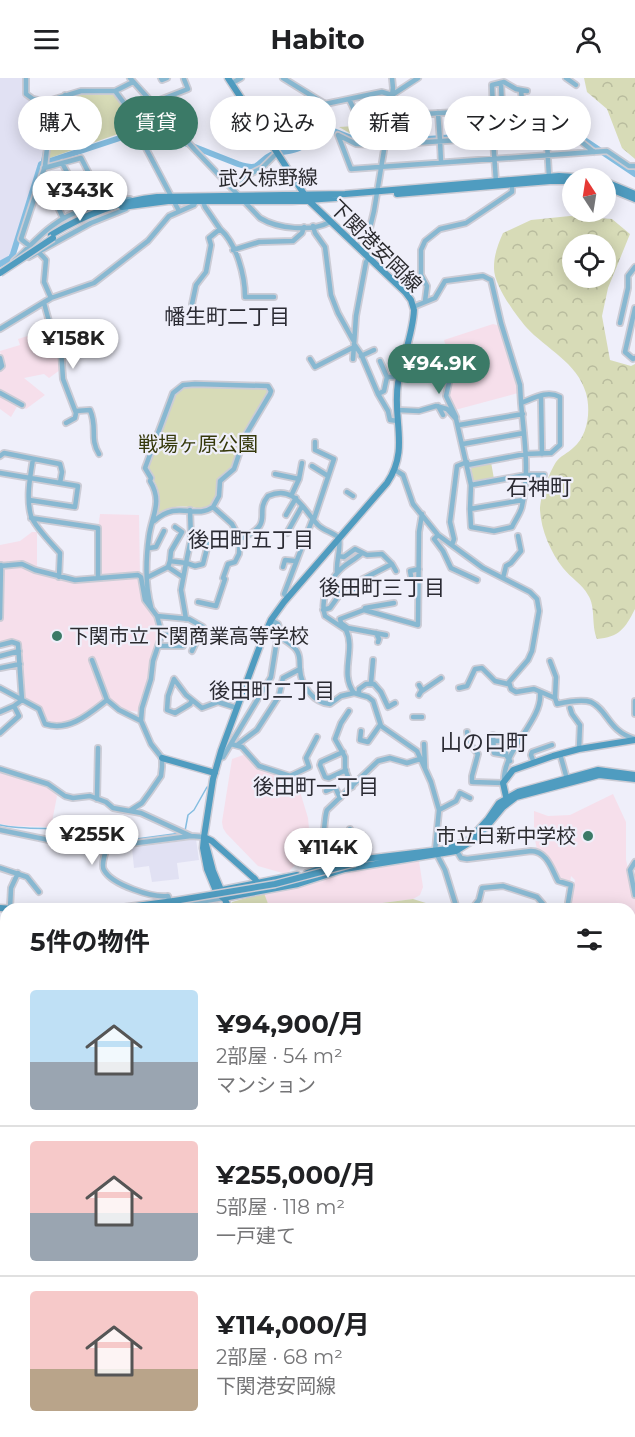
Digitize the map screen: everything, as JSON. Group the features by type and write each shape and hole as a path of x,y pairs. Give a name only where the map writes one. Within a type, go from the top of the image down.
{"main road":[{"name":"下関港安岡線","path":"230,81 240,96"},
{"name":"下関港安岡線","path":"225,903 219,891 204,837 219,758 272,620 287,597 387,483 395,470 399,454 398,386 414,315 408,296 306,198 273,150"},
{"name":"武久椋野線","path":"0,271 84,216 113,205 146,198 306,198 562,176"},
{"name":"武久椋野線","path":"496,183 512,185 562,182"},
{"path":"616,186 635,194"},
{"path":"616,191 635,199"},
{"path":"507,800 503,782 513,770 579,749 635,739"},
{"path":"162,758 215,773"},
{"path":"507,800 518,792 598,770 635,777"},
{"path":"223,898 298,884 345,870 448,849 470,839 499,803 599,775 635,777"},
{"path":"204,837 226,853 258,884"},
{"path":"152,903 275,884 356,863 434,853"},
{"path":"219,891 258,884 348,861 434,853"}],"street":[{"path":"26,78 26,93 33,99 45,102 81,91 115,91 131,79 146,96"},
{"path":"161,78 162,80 166,78"},
{"path":"230,81 241,78"},
{"path":"283,78 312,96"},
{"path":"392,78 392,95"},
{"path":"363,96 382,92 392,95 418,78"},
{"path":"566,78 576,85"},
{"path":"170,96 188,89 184,79"},
{"path":"492,96 492,85 504,82 524,91 524,96"},
{"path":"501,83 502,96"},
{"path":"115,91 128,107 139,134 179,211"},
{"path":"51,298 44,282 46,260 40,251 21,239 45,167 47,148 65,95"},
{"path":"432,113 444,113"},
{"path":"438,113 441,162"},
{"path":"348,140 338,135 351,169 607,151 629,166 635,166"},
{"path":"432,140 444,139"},
{"path":"591,149 596,152"},
{"path":"195,150 256,215 273,225 291,228 330,222"},
{"path":"353,359 366,256 384,150"},
{"path":"494,150 496,183"},
{"path":"548,150 549,177"},
{"path":"232,187 262,168 276,155"},
{"path":"45,167 81,158 94,183 78,192 62,163"},
{"path":"425,301 427,286 421,275 421,249 425,241 440,229 466,223 512,192 512,185"},
{"path":"37,191 53,196 63,218"},
{"path":"0,271 50,227 82,209 145,196 172,198"},
{"path":"0,271 113,213 172,198"},
{"path":"0,329 51,298 94,283 148,241 169,216 194,205 199,198 228,238 244,275 245,297 274,297"},
{"path":"313,226 325,247 331,295 338,313 388,411 390,420 398,421"},
{"path":"233,250 259,242 293,241 301,234 304,227"},
{"path":"192,304 196,285 206,272 211,245 209,238 220,229"},
{"path":"620,323 629,285 628,277 635,267"},
{"path":"413,307 435,298 445,281 483,276 491,280 520,385 523,414 526,475 522,509 512,527 498,530 471,527 471,485 467,464 458,422 446,396 450,378 453,378"},
{"path":"44,303 50,325 61,349 63,379 76,411 76,416 66,423"},
{"path":"635,308 625,352 633,359 635,358"},
{"path":"61,349 83,348 114,341"},
{"path":"310,359 315,367 354,344"},
{"path":"361,356 374,350"},
{"path":"0,358 2,366 0,368"},
{"path":"378,394 384,391 387,377 380,361"},
{"path":"387,377 396,377"},
{"path":"151,607 147,577 150,533 154,521 156,497 150,481 152,478 145,468 175,390 183,385 195,384 267,386 271,393 245,436 234,469 220,481 219,494 213,507 203,512 170,510 154,521"},
{"path":"0,393 22,405"},
{"path":"452,545 454,539 450,522 457,466 525,454 551,453 560,445 560,397 552,393 521,403"},
{"path":"542,396 542,454"},
{"path":"438,406 443,415"},
{"path":"397,410 419,411 438,406 447,409 458,422"},
{"path":"76,411 90,410 94,420 94,446 99,454"},
{"path":"458,422 523,414"},
{"path":"463,444 524,433"},
{"path":"287,597 284,594 292,569 334,459 315,450 315,442"},
{"path":"0,456 4,453 60,464 62,472 60,483"},
{"path":"33,459 29,478 32,518 60,553 59,577"},
{"path":"286,515 294,496 302,463"},
{"path":"312,466 328,476"},
{"path":"283,476 285,467"},
{"path":"395,470 403,475 411,500 438,535 483,568 533,594 539,609 530,657 508,684"},
{"path":"0,473 78,486 75,507 29,500"},
{"path":"275,474 299,478"},
{"path":"471,485 526,475 544,475"},
{"path":"347,492 353,496"},
{"path":"240,539 258,529 263,519 264,502 268,496 282,493 294,496 323,529 339,538 337,573"},
{"path":"470,509 523,500"},
{"path":"287,533 302,506"},
{"path":"198,602 216,606 228,564 235,562 239,554 240,539 232,524 213,507"},
{"path":"186,619 181,590 190,544 190,510"},
{"path":"360,610 418,625 419,532 422,514"},
{"path":"32,518 98,528 98,578"},
{"path":"147,577 168,567 171,551 182,532 175,527"},
{"path":"149,548 156,547 164,531"},
{"path":"438,535 434,539 445,554 451,568 477,580"},
{"path":"503,578 506,566 521,551 518,536"},
{"path":"170,561 195,566 204,562 208,544 190,544"},
{"path":"339,556 345,557 355,549 362,553 382,554 396,572"},
{"path":"362,553 337,573 326,592 323,610 326,618 347,629 386,635"},
{"path":"292,569 281,566 285,560 295,561"},
{"path":"0,618 1,565 22,564 34,570 75,580 138,575 141,577 145,600 158,616 162,635 153,661 141,721 151,744 162,758 161,776 142,802 130,810"},
{"path":"364,587 359,581 392,564"},
{"path":"168,567 183,577"},
{"path":"411,576 410,571 419,569"},
{"path":"323,610 330,608 345,587 351,585 354,590"},
{"path":"394,603 363,608 352,616 340,619 347,629 349,641 346,675 348,683 356,693 371,699 380,725 416,750 431,782 439,810 434,853 445,870 455,903"},
{"path":"158,616 186,619 203,627 192,651"},
{"path":"219,758 223,758 234,745 271,677 279,625 272,620"},
{"path":"376,633 378,642"},
{"path":"160,646 183,646 186,635 162,635"},
{"path":"278,636 297,651 304,684 313,697 323,704 330,704 341,696 356,693 366,684 377,686 388,707 395,703"},
{"path":"0,645 16,642 19,651 22,700"},
{"path":"0,656 19,651"},
{"path":"92,660 107,700 119,710 141,721"},
{"path":"371,684 373,660"},
{"path":"550,661 556,677 557,704 584,701 594,704 615,729 635,739"},
{"path":"0,668 20,664"},
{"path":"459,688 467,686 475,669 482,668 495,681 508,684 513,691 534,689 555,698"},
{"path":"234,745 257,730 279,696 283,678 300,669"},
{"path":"419,685 421,693 441,678"},
{"path":"192,700 190,704 176,713 167,710 166,704 174,679 192,700 203,708 217,702 237,708"},
{"path":"0,688 39,709 45,724 62,727 76,722 107,700"},
{"path":"467,732 469,743 478,754 472,782 503,782 508,758 538,710 540,693"},
{"path":"0,712 22,700"},
{"path":"635,701 635,714"},
{"path":"0,733 19,716 14,706"},
{"path":"570,708 580,725 579,749"},
{"path":"349,711 333,736 342,752 352,787"},
{"path":"413,717 422,717"},
{"path":"361,731 360,740 368,742 380,725"},
{"path":"234,745 245,750 259,766 290,776 309,767 306,758 317,737"},
{"path":"494,738 506,741 508,758 494,753 494,738"},
{"path":"423,744 425,771"},
{"path":"534,763 532,752 552,746"},
{"path":"97,799 98,748"},
{"path":"342,752 321,762 320,765 325,777 329,778 346,770"},
{"path":"560,754 567,779"},
{"path":"323,868 325,813 378,760 388,758 407,763 420,759"},
{"path":"0,769 48,784 64,796 72,798 84,795 113,808 145,814 191,836"},
{"path":"326,791 334,788 340,798"},
{"path":"439,810 456,801 460,793 470,798"},
{"path":"350,829 352,839"},
{"path":"0,830 53,840 109,842 127,840 129,844 191,836 204,837"},
{"path":"323,850 344,846 344,841 363,836"},
{"path":"109,842 103,866 105,871 117,881 133,889 158,897 168,896 171,900"},
{"path":"458,853 461,858 467,859 531,851 540,852 546,858 558,881 571,885 568,903"},
{"path":"635,862 630,870 635,894"},
{"path":"0,868 27,877 39,892"},
{"path":"12,903 11,888 18,873"},
{"path":"477,903 482,888 500,885 537,897 542,903"},
{"path":"150,903 219,891"},
{"path":"200,903 223,898"}],"shaded area":[{"path":"0,78 25,78 26,95 28,96 18,96 18,150 44,150 11,254 0,262"},
{"path":"493,324 500,326 519,385 518,393 455,410 448,396 450,383 454,381 455,375 444,340"},
{"path":"50,329 59,350 60,370 49,378 44,374 24,378 45,395 26,409 18,405 11,417 0,409 0,369 3,367 0,351 20,345 18,339"},
{"path":"100,514 139,515 140,578 143,601 159,626 159,638 150,660 148,680 140,700 139,712 125,710 110,699 92,712 66,725 51,724 40,707 25,701 18,644 0,645 0,545 20,541 32,532 37,532 37,574 74,581 100,579 98,528"},
{"path":"246,754 259,767 295,775 308,818 311,850 289,873 258,866 223,828 232,759"},
{"path":"0,772 51,789 57,796 51,827 0,824"},
{"path":"613,794 626,822 626,860 635,903 570,903 575,880 571,876 570,882 561,882 543,854 537,849 534,836 534,811 548,816 570,815"},
{"path":"196,839 199,860 177,863 179,879 152,882 149,866 134,868 132,848"},
{"path":"419,861 423,887 420,895 413,899 382,903 268,903 264,894 300,886 338,873"}],"green space":[{"path":"584,78 635,78 635,159 622,148 607,109 587,92"},
{"path":"82,92 113,93 116,96 114,96 114,135 102,140 102,96 69,96"},
{"path":"348,126 348,132 339,127"},
{"path":"48,150 73,150 47,159"},
{"path":"562,217 562,222 616,222 630,234 616,268 616,234 562,234 562,288 608,288 602,316 610,360 631,366 635,364 635,609 620,631 605,638 597,639 592,605 588,595 554,555 542,525 540,510 543,492 553,467 578,443 585,430 588,415 586,393 582,382 568,364 521,321 497,282 494,263 503,233 531,220"},
{"name":"戦場ヶ原公園","path":"197,385 266,387 270,392 242,439 233,466 219,480 213,503 203,509 181,506 171,508 157,515 159,493 151,476 149,462 173,395 183,387"},
{"path":"491,462 494,479 472,481 471,466"},
{"path":"264,893 268,903 232,903"},
{"path":"413,899 426,903 382,903"}],"waterway":[{"path":"0,264 11,258 13,254 41,164 141,131 154,131 238,164 255,167 271,155 299,148 326,128 359,141 382,142 565,130 580,137 635,174"},
{"path":"41,164 44,150"},
{"path":"185,831 188,815 194,810 207,787"},
{"path":"0,825 68,829 107,839"},
{"path":"129,840 181,833"},
{"path":"115,842 125,841"}],"place":[{"name":"下関市立下関商業高等学校","path":"57,636"},
{"name":"市立日新中学校","path":"588,836"}],"district":[{"name":"幡生町二丁目","path":"227,317"},
{"name":"石神町","path":"539,487"},
{"name":"後田町五丁目","path":"251,540"},
{"name":"後田町三丁目","path":"382,588"},
{"name":"後田町二丁目","path":"272,691"},
{"name":"山の口町","path":"484,742"},
{"name":"後田町一丁目","path":"316,787"}]}
